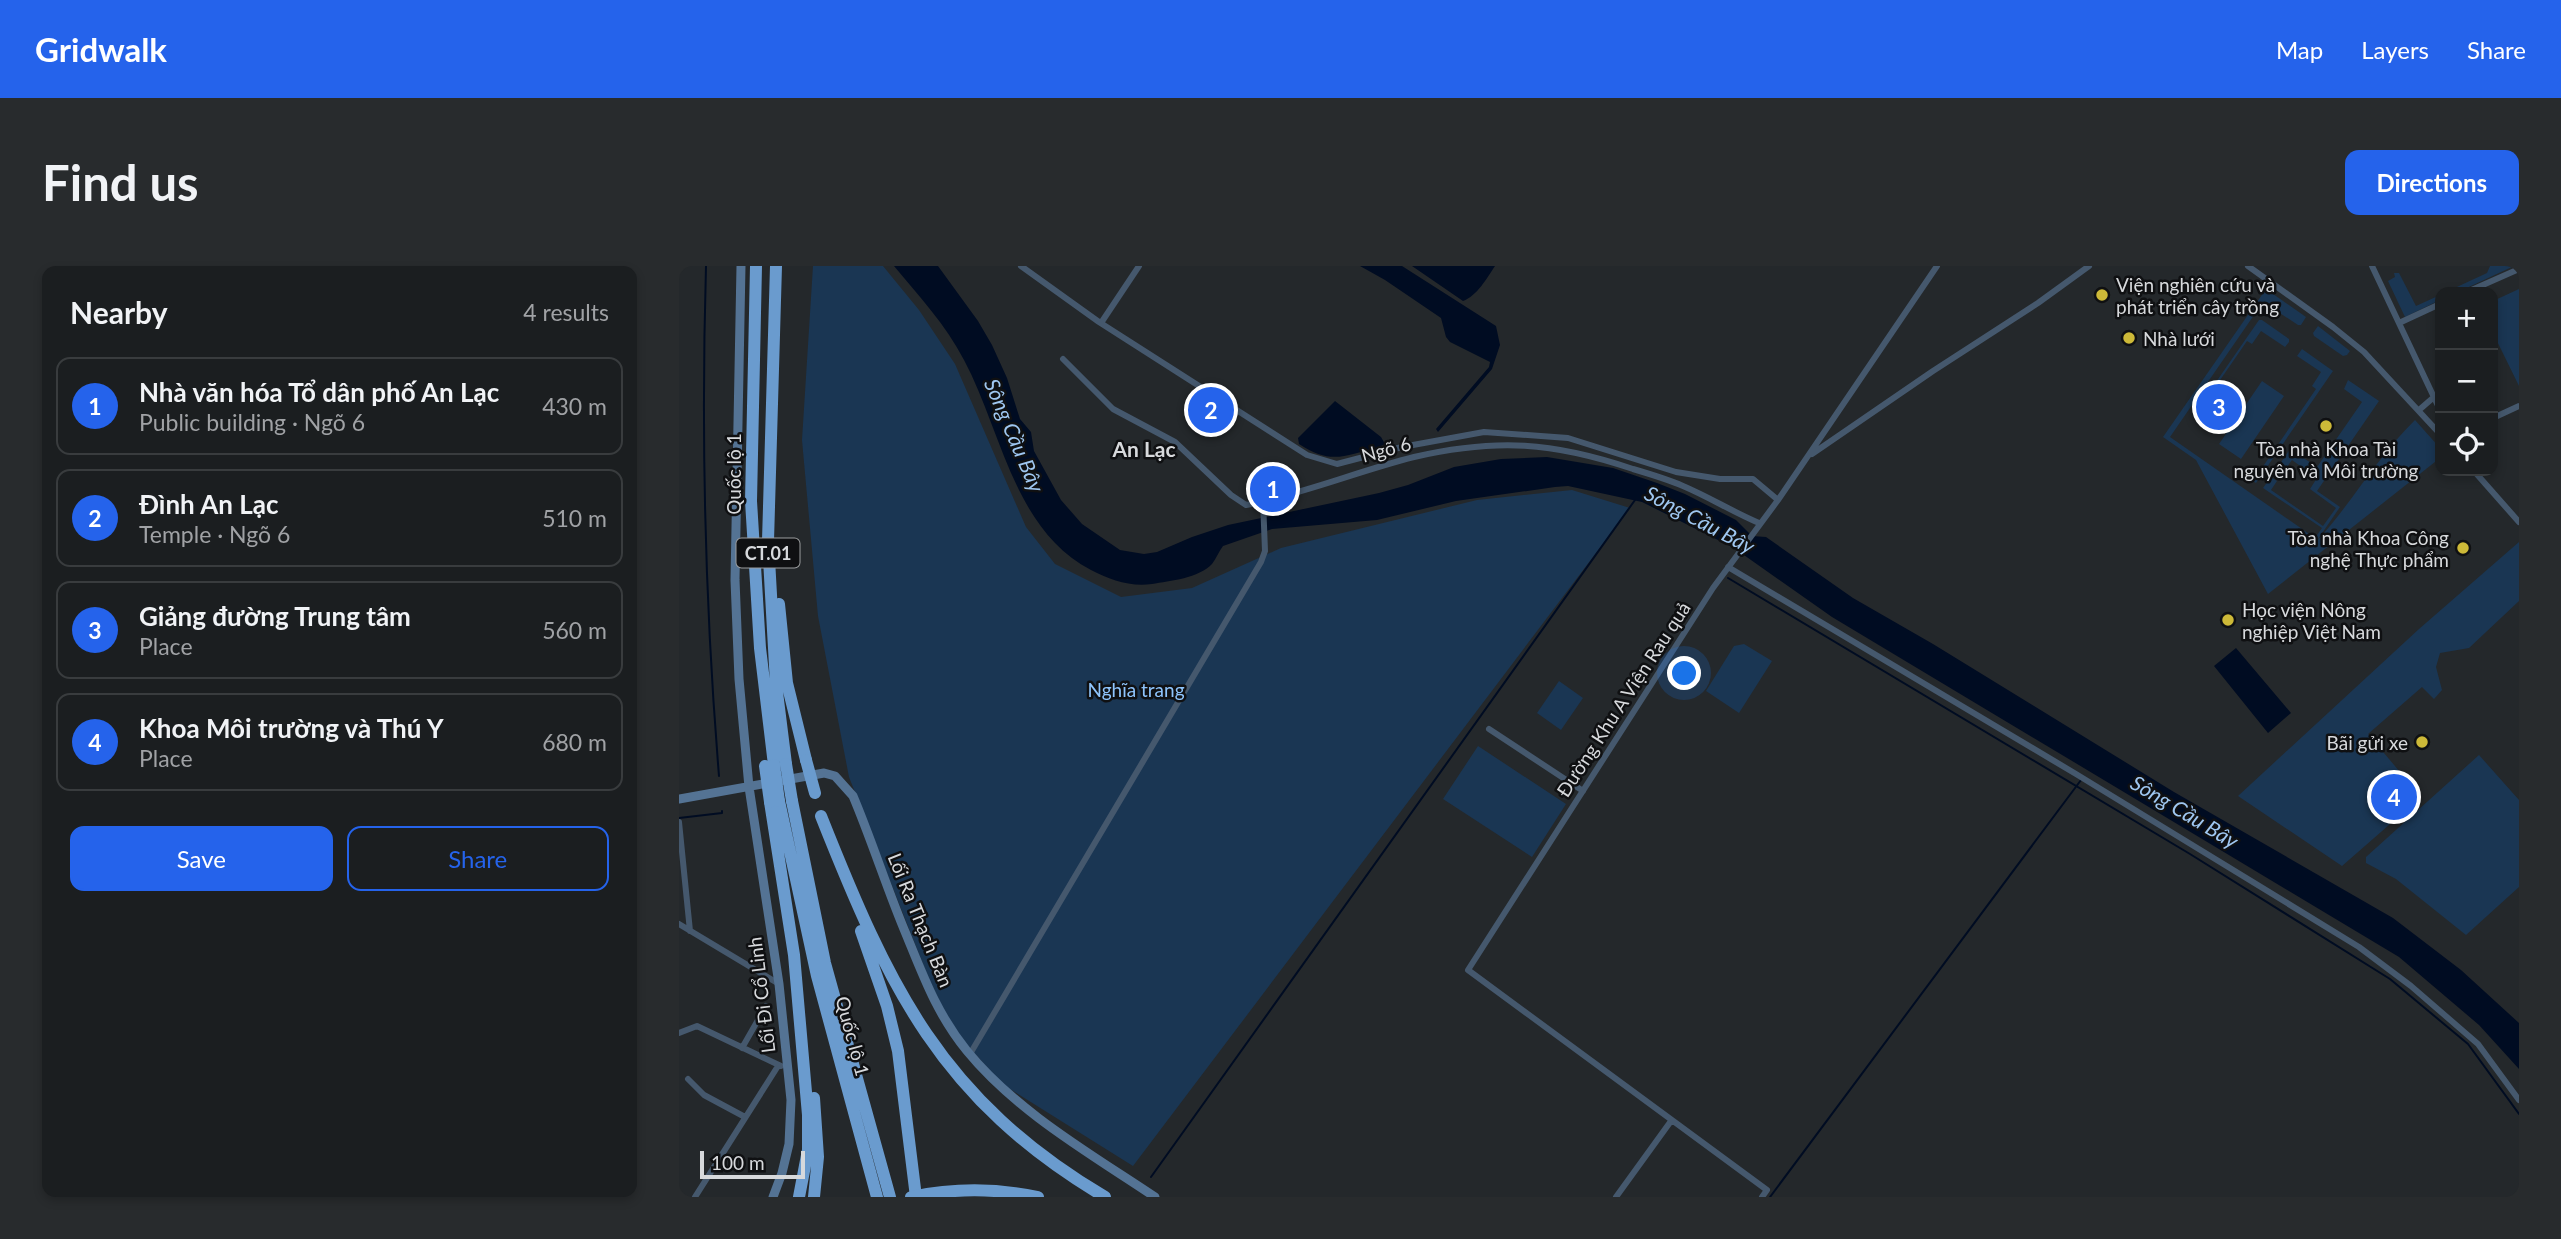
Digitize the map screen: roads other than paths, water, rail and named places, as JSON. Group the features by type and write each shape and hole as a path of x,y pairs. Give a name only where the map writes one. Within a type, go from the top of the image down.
{"highway":[{"name":"Quốc lộ 1","path":"756,266 751,501 760,648 775,765"},
{"name":"Quốc lộ 1","path":"775,765 776,684 768,541 776,266"},
{"path":"775,342 780,384 776,563 787,683 821,816 892,1023 905,1091 914,1197 968,1189 1038,1197"},
{"name":"CT.01","path":"775,765 780,801"},
{"name":"Quốc lộ 1","path":"780,801 817,976 877,1197"},
{"name":"Quốc lộ 1","path":"780,801 890,1197"},
{"path":"780,801 808,1115 808,1150 799,1197"},
{"path":"821,816 892,980 941,1056 974,1096 1018,1137 1063,1171 1105,1197"},
{"path":"796,987 817,1125 818,1157 814,1197"}],"main road":[{"name":"Lối Đi Cổ Linh","path":"741,266 736,619 739,679 749,787 779,984 783,1066 791,1125 785,1161 773,1197"},
{"name":"Lối Ra Thạch Bàn","path":"749,787 824,773 835,776 853,796 925,983 947,1023 970,1054 1027,1108 1155,1197"},
{"path":"679,799 749,787"}],"street":[{"path":"1021,266 1101,323 1307,455 1325,463 1336,464 1402,447 1484,432 1569,438 1677,472 1720,479 1753,479 1778,500"},
{"path":"1101,323 1139,266"},
{"name":"Đường Khu A Viện Rau quả","path":"1671,1121 1468,970 1737,553 1778,500 1937,266"},
{"path":"1807,457 1933,370 2028,310 2089,266"},
{"path":"2248,266 2354,343 2435,428"},
{"path":"2372,266 2434,397 2419,410"},
{"path":"2478,287 2519,269"},
{"path":"2399,323 2435,306"},
{"name":"Ngõ 6","path":"1063,359 1114,409 1175,442 1231,495 1246,505 1263,503 1426,455 1521,444 1568,450 1641,471 1685,487 1758,524"},
{"path":"2498,416 2519,406"},
{"path":"2478,476 2519,522"},
{"path":"970,1054 1261,562 1265,543 1263,503"},
{"path":"1728,567 2076,774 2327,927 2390,969 2478,1044 2519,1100"},
{"path":"1489,729 1583,791"},
{"path":"679,816 681,862 690,931"},
{"path":"679,924 779,984"},
{"path":"742,1048 766,1006"},
{"path":"679,1033 697,1026 783,1066 745,1117 695,1197"},
{"path":"688,1079 705,1095 745,1117"},
{"path":"1616,1197 1671,1121 1767,1190 1762,1197"}],"water":[{"name":"Sông Cầu Bây","path":"894,266 938,266 992,345 1007,378 1020,419 1031,432 1034,451 1061,500 1082,524 1120,550 1144,554 1157,552 1228,525 1379,493 1454,467 1501,459 1547,457 1613,468 1657,483 1736,520 1752,536 1766,537 1853,598 2174,792 2393,918 2461,970 2519,1023 2519,1069 2479,1025 2399,957 1832,617 1734,548 1642,502 1568,486 1555,487 1456,501 1377,520 1272,529 1223,546 1206,569 1175,580 1136,584 1120,582 1098,574 1065,552 1044,530 1013,476 957,347 932,311"},
{"path":"1360,266 1402,266 1496,326 1500,345 1492,369 1438,432 1436,429 1489,367 1490,362 1450,342 1441,318"},
{"path":"1412,266 1495,266 1477,291 1463,301"},
{"path":"1335,401 1381,437 1385,444 1356,453 1329,457 1299,444 1298,438"},
{"path":"2236,648 2291,713 2268,733 2214,666"}],"waterway":[{"path":"706,266 705,521 719,776"},
{"path":"1151,1177 1635,500"},
{"path":"1728,578 2190,854 2390,979 2468,1044 2519,1114"},
{"path":"1770,1197 2081,780"},
{"path":"679,818 722,811"}],"place":[{"name":"Viện nghiên cứu và phát triển cây trồng","path":"2102,295"},
{"name":"Nhà lưới","path":"2129,338"},
{"name":"Giảng đường Trung tâm","path":"2219,407"},
{"name":"Đình An Lạc","path":"1211,410"},
{"name":"Tòa nhà Khoa Tài nguyên và Môi trường","path":"2326,426"},
{"name":"Nhà văn hóa Tổ dân phố An Lạc","path":"1273,489"},
{"name":"Tòa nhà Khoa Công nghệ Thực phẩm","path":"2463,548"},
{"name":"Học viện Nông nghiệp Việt Nam","path":"2228,620"},
{"name":"Bãi gửi xe","path":"2422,742"},
{"name":"Khoa Môi trường và Thú Y","path":"2394,797"}],"district":[{"name":"An Lạc","path":"1144,448"}],"park label":[{"name":"Nghĩa trang","path":"1136,689"}]}
